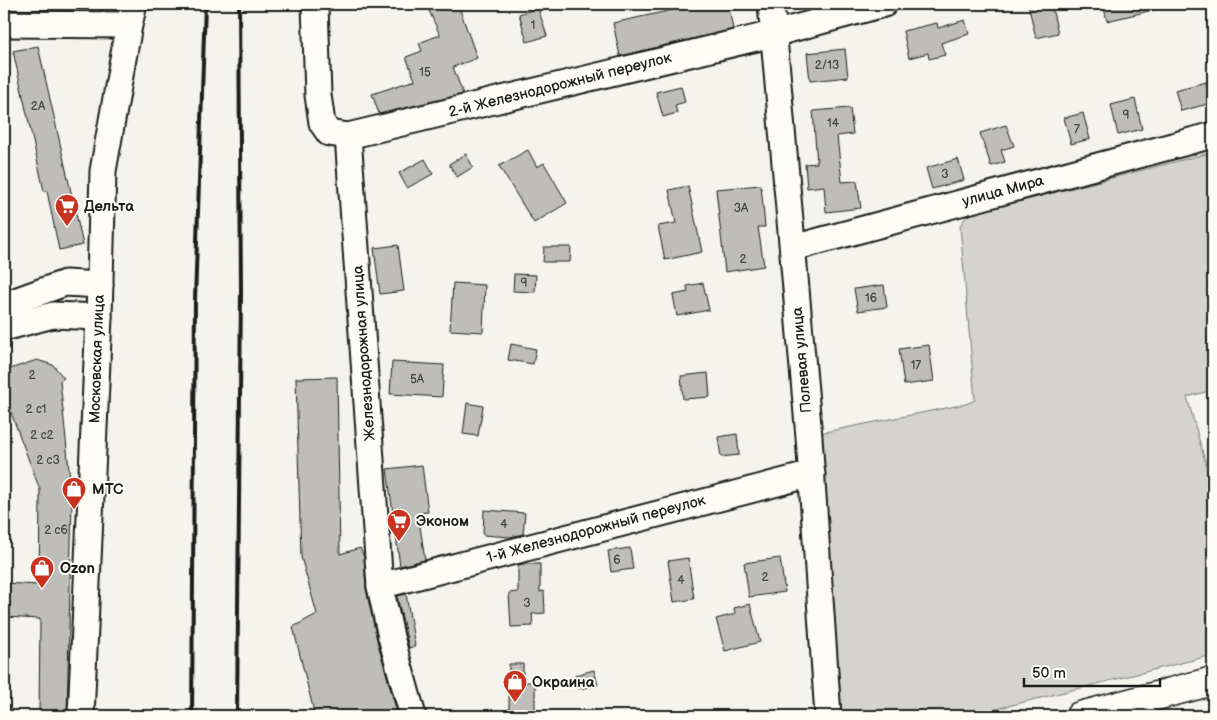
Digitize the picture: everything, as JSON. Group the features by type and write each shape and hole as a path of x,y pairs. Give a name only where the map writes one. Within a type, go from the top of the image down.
{"main road":[{"path":"1080,716 1213,681"}],"street":[{"path":"315,4 318,95 322,123 329,133 348,136"},
{"name":"Полевая улица","path":"771,4 812,474 828,716"},
{"name":"2-й Железнодорожный переулок","path":"348,136 773,34 884,4"},
{"path":"4,24 132,14"},
{"name":"Московская улица","path":"81,716 104,171 132,14"},
{"name":"улица Мира","path":"793,248 1213,135"},
{"name":"Железнодорожная улица","path":"348,136 380,586 391,637 413,716"},
{"path":"4,305 65,283 100,285"},
{"path":"4,328 53,315 99,318"},
{"name":"1-й Железнодорожный переулок","path":"380,586 812,474"}],"shaded area":[{"path":"1213,152 1213,390 1187,397 1213,489 1213,655 968,716 842,716 820,433 966,404 975,400 960,226 967,215"}],"building":[{"path":"426,4 458,4 477,58 453,67 463,94 379,114 372,94 415,80 406,57 422,51 419,43 440,35"},
{"path":"700,4 728,4 733,29 620,56 613,23"},
{"path":"1028,4 1051,4 1058,33 1036,38"},
{"path":"1103,4 1157,4 1157,9 1107,21"},
{"path":"538,8 547,36 527,42 519,14"},
{"path":"965,20 969,34 941,43 945,55 929,59 928,53 909,58 903,31 937,23 938,28"},
{"path":"38,46 83,245 59,250 47,191 44,191 13,51"},
{"path":"845,49 848,77 810,81 807,53"},
{"path":"1206,82 1212,103 1181,111 1175,90"},
{"path":"681,86 685,102 675,105 677,113 663,117 656,92"},
{"path":"1135,99 1142,129 1118,135 1111,105"},
{"path":"850,108 853,134 837,136 842,182 857,181 861,208 826,212 824,186 807,188 805,164 817,163 813,111"},
{"path":"1083,113 1090,139 1071,144 1064,118"},
{"path":"1006,125 1014,146 1001,150 1005,162 991,166 980,133"},
{"path":"528,150 537,167 544,163 567,203 534,223 499,166"},
{"path":"466,154 473,167 457,177 449,164"},
{"path":"425,159 433,174 407,188 399,173"},
{"path":"958,159 964,180 932,189 926,168"},
{"path":"761,185 765,227 758,227 764,266 725,272 716,189"},
{"path":"688,186 702,252 665,260 658,226 676,223 669,190"},
{"path":"398,245 404,291 380,294 374,248"},
{"path":"544,247 571,247 570,262 543,262"},
{"path":"514,274 536,275 535,292 513,291"},
{"path":"453,283 485,285 483,332 450,330"},
{"path":"703,283 709,310 677,316 673,295 688,292 687,286"},
{"path":"884,285 887,307 858,311 854,289"},
{"path":"511,344 536,349 533,364 508,360"},
{"path":"929,345 934,381 904,385 899,349"},
{"path":"37,360 53,365 64,378 60,381 72,499 67,716 39,716 40,619 4,617 4,583 39,585 40,490 4,394 4,371"},
{"path":"392,362 444,365 442,397 390,394"},
{"path":"708,373 710,397 683,399 681,376"},
{"path":"337,377 340,554 360,548 364,557 366,589 377,640 398,716 315,716 293,627 317,614 301,557 296,378"},
{"path":"467,403 483,406 478,436 463,434"},
{"path":"737,434 739,455 721,457 718,437"},
{"path":"422,465 428,512 418,513 425,560 400,566 387,469"},
{"path":"484,510 525,513 523,534 510,537 483,535"},
{"path":"630,548 633,569 611,572 608,551"},
{"path":"688,558 694,599 674,602 668,561"},
{"path":"780,558 785,592 749,597 744,563"},
{"path":"540,564 540,592 544,591 545,613 532,614 533,626 511,627 509,593 518,592 518,565"},
{"path":"406,594 415,646 409,648 397,596"},
{"path":"750,604 760,642 725,651 716,619 735,614 734,608"},
{"path":"509,664 523,664 523,682 535,682 535,711 509,711"},
{"path":"594,670 598,685 579,689 575,675"}],"railway":[{"path":"192,716 195,300 205,4"},
{"path":"237,716 241,290 239,4"}],"place":[{"name":"Дельта","path":"67,227"},
{"name":"МТС","path":"74,510"},
{"name":"Эконом","path":"399,542"},
{"name":"Ozon","path":"42,589"},
{"name":"Окраина","path":"515,703"}]}
